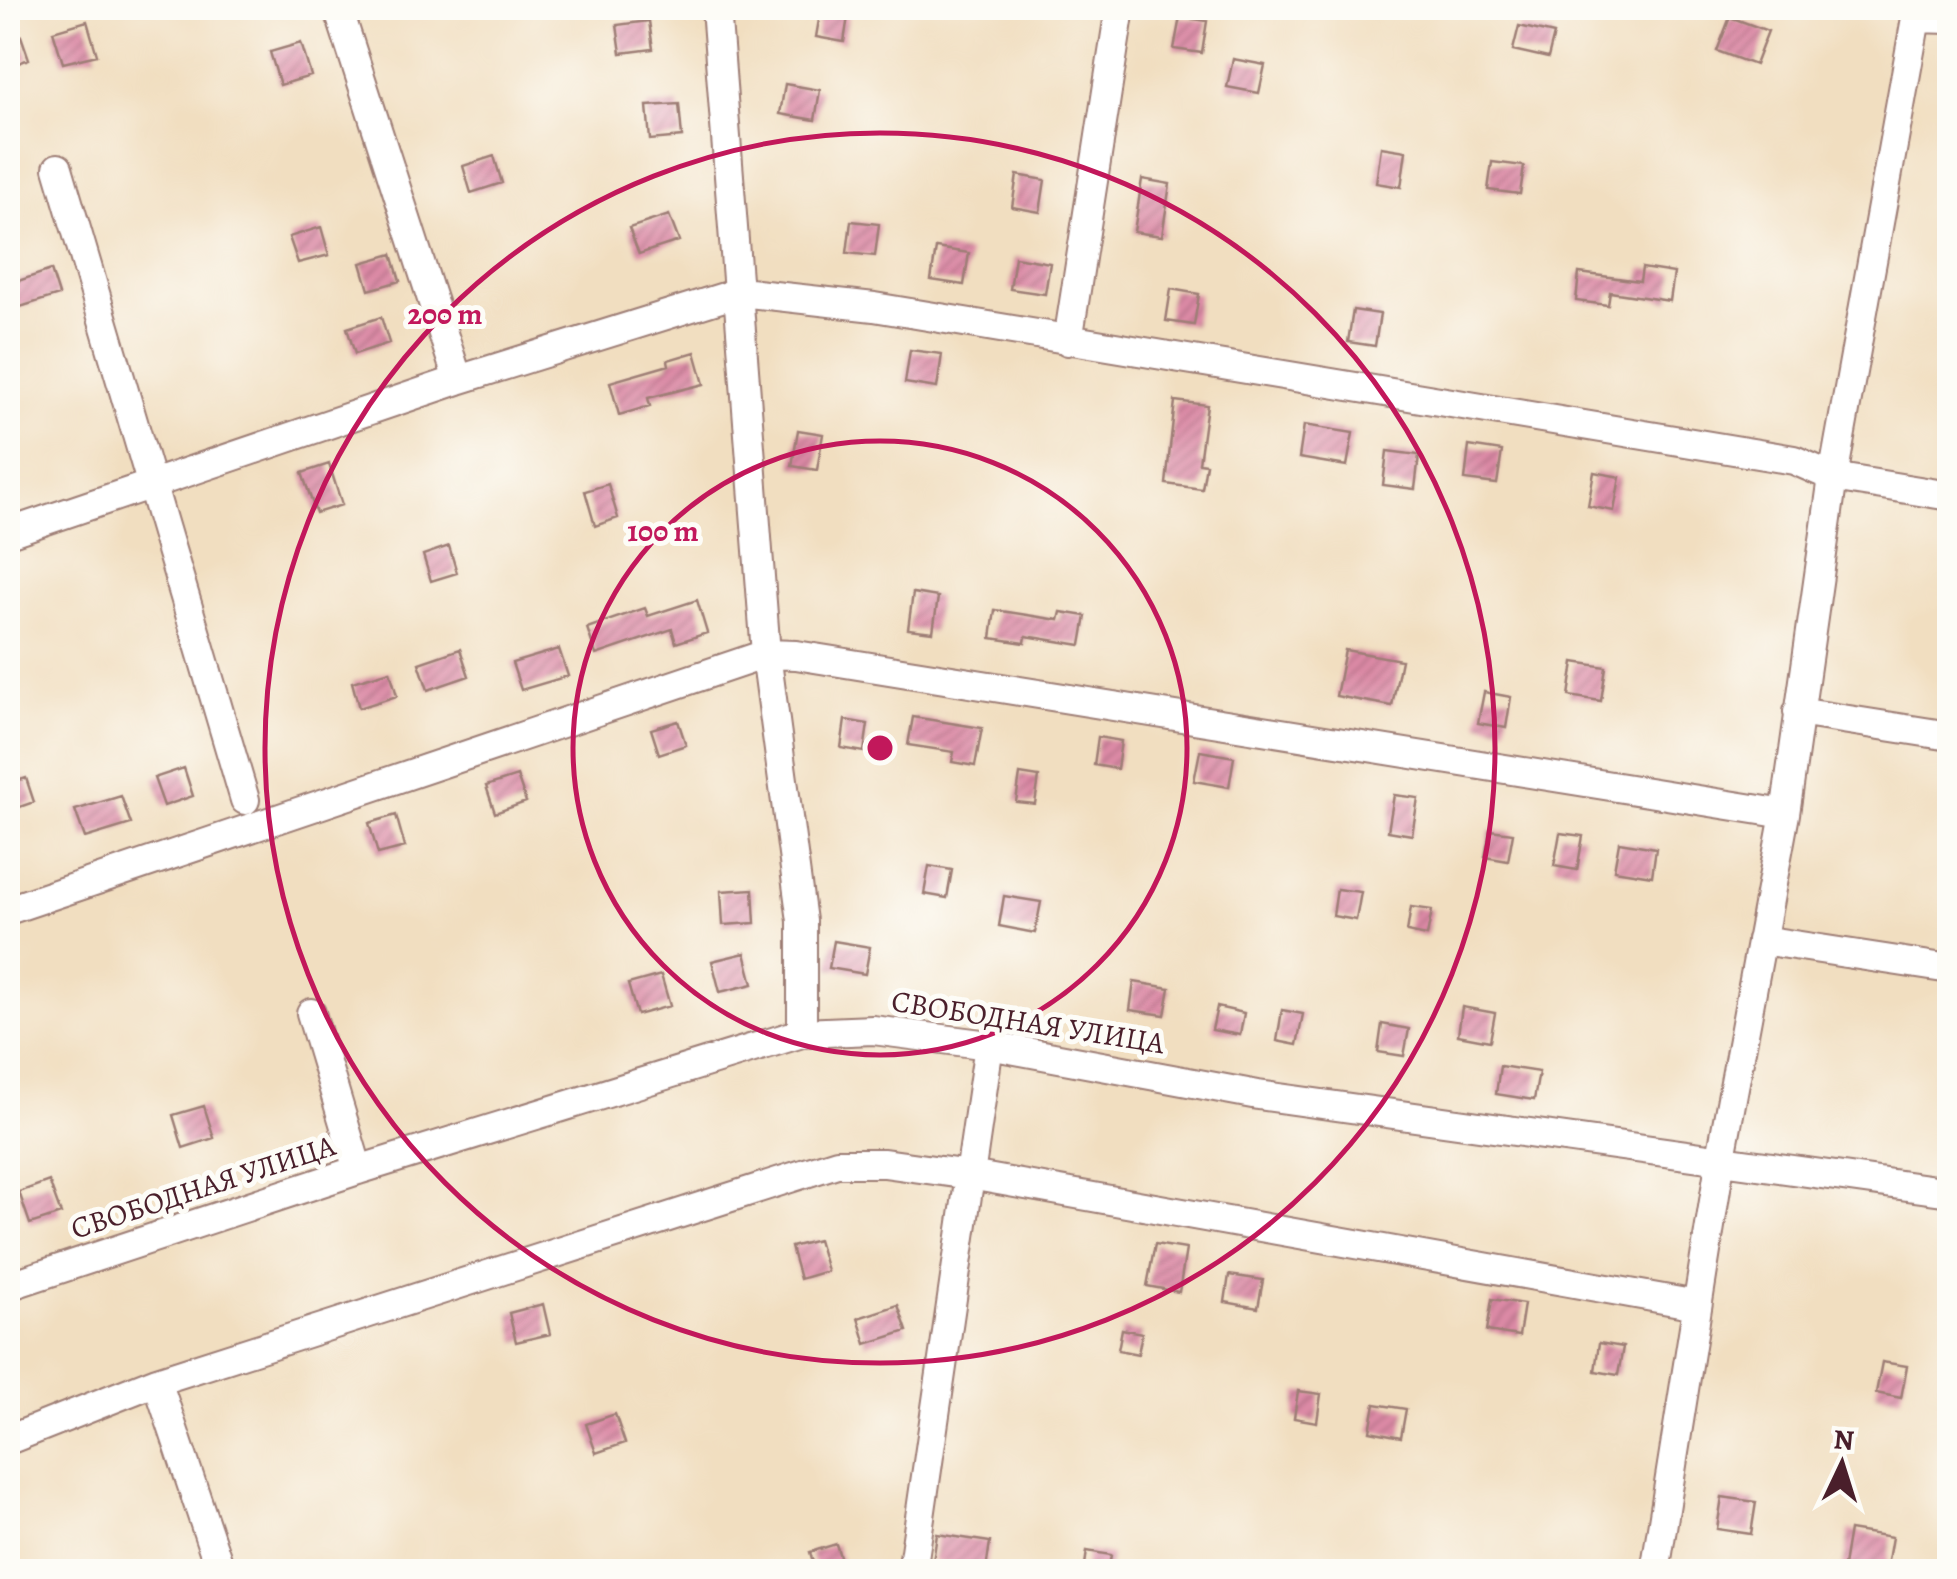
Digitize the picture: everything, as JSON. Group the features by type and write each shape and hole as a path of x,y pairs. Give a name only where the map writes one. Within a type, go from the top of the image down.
{"street":[{"path":"338,8 458,380"},
{"path":"716,8 766,654 802,921 802,1034"},
{"path":"1068,341 1120,8"},
{"path":"1655,1572 1721,1158 1785,814 1833,477 1915,13 1950,19"},
{"path":"58,168 245,800"},
{"path":"8,533 458,380 740,292 874,307 1794,460 1833,477 1950,496"},
{"path":"8,910 766,654 816,658 1785,814"},
{"path":"1798,712 1950,736"},
{"path":"1761,940 1950,969"},
{"path":"311,1013 358,1170"},
{"name":"СВОБОДНАЯ УЛИЦА","path":"8,1286 358,1170 802,1034 873,1030 989,1045 1258,1095 1950,1192"},
{"path":"912,1572 989,1045"},
{"path":"8,1440 158,1381 837,1163 884,1164 970,1175 1697,1305"},
{"path":"158,1381 220,1572"}],"building":[{"path":"821,8 849,10 844,42 816,37"},
{"path":"1180,17 1207,21 1202,53 1174,49"},
{"path":"1730,17 1768,31 1755,65 1717,51"},
{"path":"87,21 97,55 63,63 53,31"},
{"path":"649,21 653,49 621,53 617,25"},
{"path":"1519,26 1554,34 1548,58 1513,50"},
{"path":"21,36 29,59 8,67 8,41"},
{"path":"301,43 311,76 280,85 270,52"},
{"path":"1233,59 1265,65 1259,93 1227,87"},
{"path":"785,84 820,90 815,120 780,114"},
{"path":"679,104 682,137 650,140 647,106"},
{"path":"1381,147 1406,151 1401,187 1376,183"},
{"path":"494,156 502,183 471,193 463,166"},
{"path":"1492,162 1524,166 1520,194 1488,190"},
{"path":"1017,175 1045,180 1040,212 1012,207"},
{"path":"1142,179 1170,184 1162,236 1134,232"},
{"path":"669,215 679,241 639,254 629,228"},
{"path":"851,221 879,224 875,256 847,253"},
{"path":"321,227 329,255 298,263 289,237"},
{"path":"936,248 969,253 964,285 931,280"},
{"path":"392,254 400,281 369,290 361,263"},
{"path":"1015,257 1050,263 1045,294 1010,289"},
{"path":"1642,268 1674,273 1670,301 1610,292 1608,305 1576,301 1579,273 1640,281"},
{"path":"51,270 59,295 17,308 9,284"},
{"path":"1171,289 1199,294 1194,325 1166,321"},
{"path":"1353,310 1380,314 1375,346 1348,342"},
{"path":"381,317 389,343 355,354 347,328"},
{"path":"910,350 942,354 937,388 905,383"},
{"path":"695,352 704,384 648,398 650,406 619,415 610,382 669,365 668,360"},
{"path":"1175,401 1207,405 1199,463 1206,464 1202,489 1166,484"},
{"path":"1304,425 1353,433 1347,466 1299,458"},
{"path":"798,430 823,434 817,470 792,466"},
{"path":"1469,446 1502,451 1497,484 1465,480"},
{"path":"1387,451 1419,455 1415,489 1383,485"},
{"path":"329,464 342,505 316,513 302,473"},
{"path":"1594,472 1620,477 1614,511 1588,506"},
{"path":"608,484 618,518 595,526 585,491"},
{"path":"449,546 457,573 431,581 423,555"},
{"path":"913,593 938,597 933,632 908,629"},
{"path":"697,600 707,633 676,643 672,629 596,655 587,628 645,608 648,616"},
{"path":"995,610 1059,620 1061,612 1086,616 1081,645 1026,636 1025,643 991,638"},
{"path":"460,649 469,676 428,690 419,663"},
{"path":"559,649 568,676 521,690 512,663"},
{"path":"1345,650 1401,660 1392,706 1336,696"},
{"path":"1574,662 1606,667 1601,701 1569,696"},
{"path":"390,671 397,696 359,708 352,682"},
{"path":"1484,692 1511,697 1506,728 1478,723"},
{"path":"913,717 982,728 975,766 952,762 954,752 908,745"},
{"path":"845,720 868,724 864,752 841,748"},
{"path":"678,721 686,745 659,754 651,729"},
{"path":"1098,737 1121,741 1117,769 1094,765"},
{"path":"1200,751 1234,757 1229,787 1194,781"},
{"path":"184,768 193,796 164,806 154,778"},
{"path":"1020,774 1039,777 1035,804 1016,802"},
{"path":"517,776 526,802 495,813 486,786"},
{"path":"26,778 34,802 8,811 8,784"},
{"path":"1394,795 1418,798 1412,835 1388,831"},
{"path":"121,796 131,824 85,838 75,810"},
{"path":"396,815 405,847 378,854 369,823"},
{"path":"1490,830 1513,833 1508,861 1485,857"},
{"path":"1560,833 1583,836 1577,870 1554,866"},
{"path":"1619,842 1656,848 1652,876 1614,870"},
{"path":"929,866 952,870 947,898 924,894"},
{"path":"753,889 755,923 723,925 721,891"},
{"path":"1337,889 1361,892 1356,920 1333,916"},
{"path":"1004,896 1041,902 1035,933 999,926"},
{"path":"1411,907 1432,910 1427,936 1407,932"},
{"path":"834,941 870,947 865,974 829,968"},
{"path":"745,953 753,984 720,992 712,961"},
{"path":"661,975 670,1006 637,1015 628,984"},
{"path":"1134,982 1170,988 1165,1015 1130,1010"},
{"path":"1217,1007 1244,1013 1240,1035 1212,1030"},
{"path":"1462,1007 1495,1013 1490,1041 1458,1035"},
{"path":"1282,1010 1303,1014 1297,1045 1277,1041"},
{"path":"1382,1024 1409,1029 1404,1056 1378,1052"},
{"path":"1500,1066 1539,1072 1534,1100 1496,1094"},
{"path":"204,1106 214,1138 183,1148 173,1115"},
{"path":"49,1181 61,1214 30,1224 19,1192"},
{"path":"818,1240 827,1271 800,1279 791,1247"},
{"path":"1155,1244 1186,1249 1179,1292 1147,1286"},
{"path":"1229,1275 1263,1280 1258,1308 1225,1302"},
{"path":"1492,1299 1524,1304 1519,1336 1487,1331"},
{"path":"543,1304 550,1334 516,1342 509,1313"},
{"path":"898,1305 907,1331 866,1344 858,1318"},
{"path":"1122,1329 1142,1333 1138,1354 1118,1350"},
{"path":"1599,1343 1623,1347 1618,1375 1595,1371"},
{"path":"1882,1362 1907,1366 1901,1398 1876,1393"},
{"path":"1298,1391 1321,1394 1317,1422 1294,1418"},
{"path":"1375,1404 1406,1409 1401,1437 1370,1431"},
{"path":"615,1414 625,1443 596,1453 586,1424"},
{"path":"1722,1497 1756,1502 1751,1534 1717,1529"},
{"path":"1849,1530 1892,1537 1886,1572 1842,1572"},
{"path":"937,1534 990,1542 986,1570 933,1562"},
{"path":"836,1544 845,1572 816,1572 810,1552"},
{"path":"1087,1551 1111,1555 1108,1572 1084,1572"}]}
